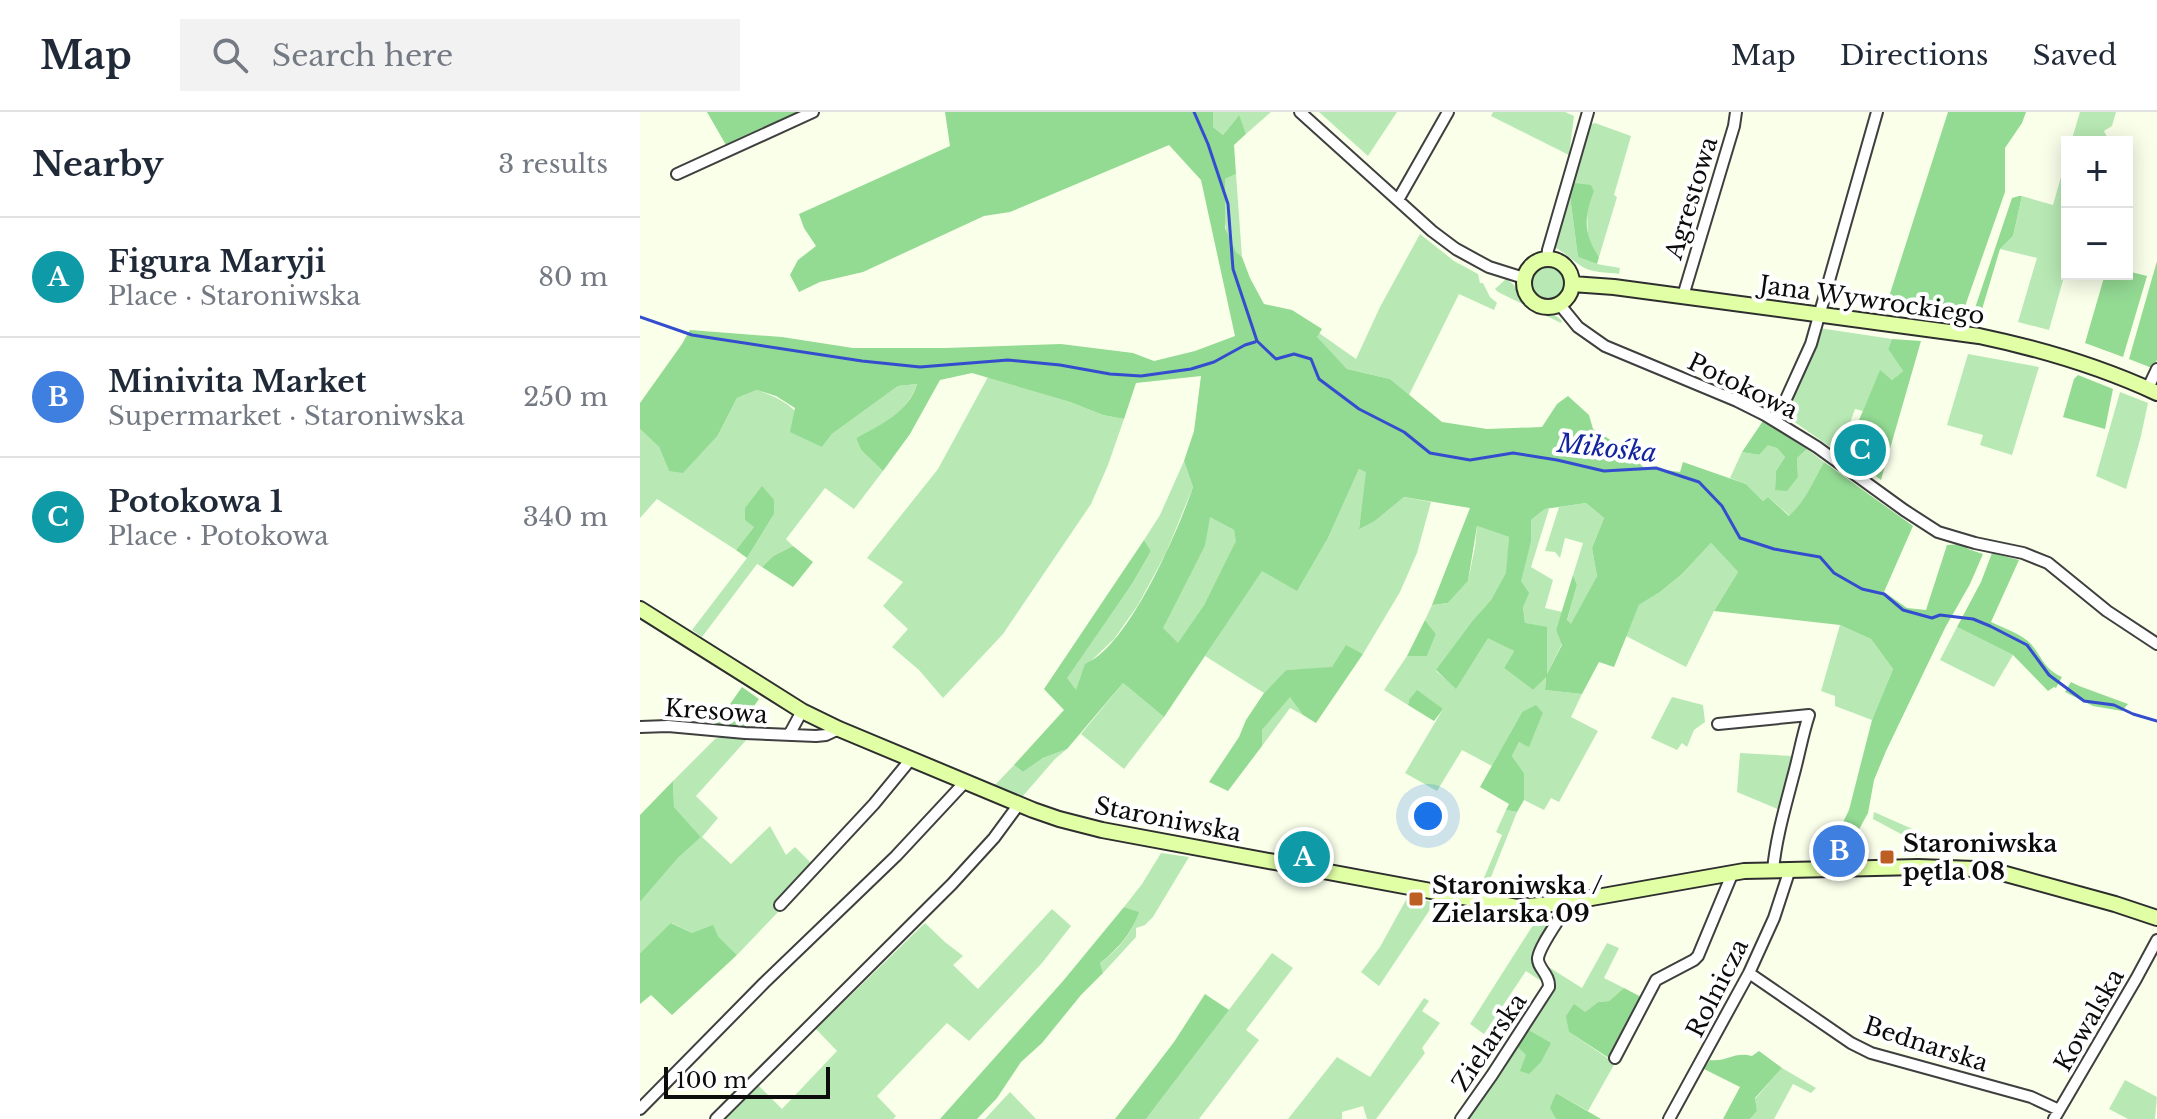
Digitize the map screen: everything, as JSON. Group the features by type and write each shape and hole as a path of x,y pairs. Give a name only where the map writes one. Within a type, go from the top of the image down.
{"street":[{"path":"677,174 813,112"},
{"path":"1300,112 1432,231 1470,258 1524,278"},
{"path":"1398,200 1448,112"},
{"path":"1547,259 1588,112"},
{"name":"Agrestowa","path":"1683,296 1736,112"},
{"path":"1776,421 1811,344 1877,112"},
{"path":"1547,259 1562,263 1568,269 1572,284 1569,296 1560,305 1548,308 1531,301 1524,290 1524,278 1532,264 1547,259"},
{"name":"Jana Wywrockiego","path":"1572,284 1979,336 2076,360 2152,390"},
{"name":"Potokowa","path":"1560,305 1578,327 1605,346 1737,401 1776,421 1938,532 2023,553 2048,563 2119,620 2157,644"},
{"path":"2152,390 2157,369"},
{"name":"Staroniwska","path":"640,609 802,711 839,729 1019,804 1102,830 1517,907 1569,902 1733,872 1907,867 1975,869 2022,878 2157,918"},
{"name":"Kresowa","path":"789,735 802,711"},
{"path":"1718,724 1809,715 1777,841 1773,870"},
{"name":"Kresowa","path":"640,727 668,726 816,736 839,729"},
{"path":"780,905 874,804 911,759"},
{"path":"640,1109 764,983 896,856 965,782"},
{"path":"716,1119 952,884 994,838 1019,804"},
{"name":"Rolnicza","path":"1669,1119 1749,973 1774,918 1790,869"},
{"path":"1615,1058 1656,980 1698,956 1733,872"},
{"name":"Zielarska","path":"1461,1119 1549,987 1548,976 1538,958 1569,902"},
{"name":"Kowalska","path":"2056,1115 2157,940"},
{"name":"Bednarska","path":"1749,973 1851,1043 1871,1053 2031,1097 2056,1115"}],"green space":[{"path":"707,112 801,112 726,145"},
{"path":"945,112 1213,112 1213,127 1223,135 1239,115 1246,134 1234,145 1236,174 1225,179 1225,228 1264,304 1292,310 1322,329 1317,337 1347,369 1390,379 1442,422 1487,429 1542,427 1557,404 1568,396 1589,415 1593,429 1628,451 1643,467 1680,472 1683,462 1746,484 1763,501 1768,497 1789,516 1805,497 1824,462 1913,526 1884,592 1907,608 1926,610 1947,545 1964,544 1968,549 1983,554 1886,751 1874,780 1868,813 1855,840 1834,841 1849,810 1872,720 1893,669 1871,639 1840,625 1714,611 1738,572 1711,543 1682,574 1639,605 1614,667 1599,662 1582,694 1545,690 1546,677 1533,690 1504,668 1514,651 1488,638 1456,689 1436,670 1491,600 1506,573 1509,537 1477,526 1468,581 1448,603 1432,605 1470,508 1404,497 1375,521 1359,529 1366,472 1359,469 1328,538 1297,591 1262,571 1164,717 1123,683 1067,749 1043,758 1023,772 1014,765 1064,710 1044,689 1144,540 1151,551 1067,678 1076,690 1085,664 1102,653 1118,635 1135,612 1164,558 1193,487 1184,461 1194,431 1201,376 1136,383 1124,419 972,373 940,380 910,434 883,471 861,450 856,438 901,410 917,384 898,386 832,434 822,447 790,432 795,408 776,396 757,390 737,398 718,435 683,473 669,471 659,447 640,429 640,403 690,330 782,337 853,348 1061,344 1133,353 1154,361 1195,351 1235,336 1201,180 1169,145 1010,212 984,216 863,272 820,282 799,292 790,275 798,260 816,246 799,214 950,146","holes":["1586,503 1604,518 1592,548 1597,576 1571,624 1567,620 1577,585 1573,575 1556,630 1562,645 1547,674 1547,627 1525,623 1523,607 1529,593 1521,581 1531,542 1531,520 1545,509","1210,517 1234,530 1236,541 1204,605 1178,643 1163,628 1205,546"]},
{"path":"1213,112 1271,112 1246,134 1238,116 1223,135 1213,127"},
{"path":"1319,112 1397,112 1368,156"},
{"path":"1493,112 1565,112 1574,116 1569,155 1491,116"},
{"path":"1948,112 2026,112 2005,148 2005,192 1963,312 1887,303"},
{"path":"2080,112 2116,112 2112,126 2104,131 2106,136 2073,136"},
{"path":"1595,123 1631,136 1599,257 1588,242 1587,209 1574,183 1589,125"},
{"path":"1236,174 1242,257 1230,241 1225,221 1225,179"},
{"path":"2061,177 2063,280 2049,330 2018,322 2037,258 2000,249 2013,236 2022,196 2053,205"},
{"path":"1574,183 1591,185 1594,191 1587,225 1590,240 1599,257 1597,264 1578,257 1570,196"},
{"path":"1570,196 1578,257 1620,268 1619,274 1585,268 1554,247"},
{"path":"2022,196 2013,236 2000,249 1980,316 1973,314 2012,198"},
{"path":"1420,234 1454,261 1478,274 1480,283 1497,303 1494,310 1459,294 1409,395 1390,379 1347,369 1316,337 1319,333 1356,359"},
{"path":"2157,261 2157,360 2152,368 2129,359"},
{"path":"1548,267 1559,272 1564,283 1559,294 1548,299 1537,294 1532,283 1537,272"},
{"path":"2133,272 2147,276 2123,357 2085,343 2103,280 2133,280"},
{"path":"1506,279 1529,304 1555,315 1561,323 1498,292 1495,289"},
{"path":"1819,328 1892,339 1888,349 1903,371 1892,380 1880,371 1863,411 1855,409 1839,453 1783,414"},
{"path":"1892,339 1921,341 1881,480 1861,465 1874,445 1854,432 1880,370 1892,380 1903,371 1888,349"},
{"path":"1968,354 2039,367 2012,455 1980,445 1983,435 1947,425"},
{"path":"2078,375 2113,389 2105,429 2063,417 2074,379"},
{"path":"988,377 1124,419 1091,504 1003,634 943,698 919,670 892,647 908,629 883,606 903,582 867,558 938,469"},
{"path":"917,384 901,410 856,438 861,450 883,471 854,509 825,488 786,539 793,546 773,556 762,567 757,564 702,637 692,630 747,558 774,514 754,527 736,550 657,499 640,518 640,429 659,447 669,471 718,435 737,398 757,390 796,411 822,447 832,434 898,386"},
{"path":"2120,392 2148,403 2126,489 2096,476"},
{"path":"1763,421 1807,449 1797,458 1798,477 1787,491 1775,490 1776,471 1785,457 1777,448 1768,445 1759,455 1742,452"},
{"path":"1768,444 1785,457 1776,471 1775,490 1798,477 1797,458 1807,449 1824,462 1805,498 1790,516 1768,497 1763,501 1746,484 1730,478 1742,452 1759,455"},
{"path":"1184,461 1193,487 1166,553 1138,605 1114,639 1092,660 1076,691 1066,678 1132,584 1151,551 1144,540 1160,515"},
{"path":"1359,469 1367,471 1359,528 1375,521 1404,497 1431,502 1417,553 1400,592 1363,654 1346,646 1332,668 1286,670 1264,693 1205,656 1262,570 1297,590 1328,538"},
{"path":"762,486 774,500 774,514 747,558 736,550 754,527 745,520 745,508"},
{"path":"1586,503 1604,518 1592,548 1597,576 1571,625 1567,621 1577,585 1573,575 1583,543 1565,538 1560,558 1555,552 1545,551 1559,507"},
{"path":"1549,509 1531,567 1553,580 1545,608 1562,612 1556,630 1562,644 1546,676 1525,623 1520,581 1531,542 1531,520"},
{"path":"1209,516 1234,530 1237,541 1204,605 1178,644 1162,628 1205,546"},
{"path":"1477,526 1509,537 1507,573 1491,600 1436,671 1456,688 1488,637 1514,651 1504,668 1533,690 1546,676 1545,690 1582,694 1571,717 1598,731 1559,802 1551,798 1544,810 1524,800 1524,773 1512,756 1519,742 1529,746 1543,713 1522,712 1492,766 1462,750 1437,791 1405,773 1443,709 1409,700 1408,705 1384,690 1407,656 1427,656 1436,634 1425,620 1432,605 1448,603 1468,581"},
{"path":"1711,543 1738,572 1686,667 1626,636 1639,605 1682,574"},
{"path":"793,546 813,562 793,587 762,567 773,556"},
{"path":"1992,553 2019,560 1991,622 2018,634 2031,644 2047,666 2062,677 2056,688 2048,691 2013,655 1957,627 1981,582"},
{"path":"1425,620 1436,634 1427,656 1407,656"},
{"path":"1840,625 1871,639 1893,669 1872,720 1835,706 1835,696 1821,691"},
{"path":"1957,627 2013,655 1994,687 1940,660"},
{"path":"1346,645 1363,654 1316,723 1303,715 1290,697 1262,730 1262,746 1228,791 1209,782 1264,693 1286,670 1332,667"},
{"path":"2071,682 2128,704 2122,711 2093,706 2065,692"},
{"path":"1123,683 1164,717 1124,769 1081,734"},
{"path":"742,687 759,699 745,719 745,728 716,724"},
{"path":"1417,690 1443,709 1434,721 1408,705"},
{"path":"1290,696 1303,715 1290,708 1262,746 1262,730"},
{"path":"1672,697 1703,705 1705,722 1694,730 1687,747 1682,743 1677,750 1651,738"},
{"path":"1536,705 1543,713 1529,747 1519,742 1512,756 1524,773 1524,800 1517,812 1506,810 1509,804 1480,787 1522,712"},
{"path":"724,736 748,738 696,796 718,818 702,837 731,864 770,826 786,855 795,847 812,864 776,903 780,910 737,955 718,936 692,933 672,923 640,953 640,902 678,858 701,837 674,807 673,781 715,739"},
{"path":"1067,749 1022,797 994,786 1014,765 1023,772 1043,758"},
{"path":"1740,753 1793,756 1780,810 1737,792"},
{"path":"673,781 674,807 701,837 678,858 640,902 640,815"},
{"path":"1506,810 1517,812 1485,892 1478,892 1502,835 1496,832"},
{"path":"1874,812 1926,835 1916,857 1914,841 1873,819"},
{"path":"1161,853 1189,857 1153,917 1136,928 1136,937 1103,973 1100,963 1124,940 1136,920 1138,912 1124,907"},
{"path":"1407,898 1435,902 1379,986 1361,972 1380,947"},
{"path":"1124,907 1139,912 1124,940 1100,963 1103,973 1042,1043 1021,1062 997,1098 977,1119 940,1119 1063,981"},
{"path":"1052,909 1071,926 1042,963 969,1041 947,1023 877,1096 896,1116 893,1119 723,1119 758,1085 782,1109 837,1051 816,1029 925,923 963,956 953,965 978,989"},
{"path":"1559,914 1543,939 1533,963 1547,985 1526,971 1484,1034 1470,1024 1535,922"},
{"path":"671,923 692,933 713,925 718,936 737,955 672,1015 651,995 640,1004 640,953"},
{"path":"1607,943 1619,948 1604,978 1624,988 1609,1001 1598,1002 1585,1012 1569,1032 1615,1063 1588,1111 1556,1093 1551,1108 1556,1119 1466,1119 1516,1045 1551,1044 1527,1029 1552,987 1554,980 1547,966 1582,988"},
{"path":"1272,953 1293,968 1246,1030 1259,1040 1199,1119 1146,1119"},
{"path":"1624,988 1643,998 1609,1058 1569,1032 1566,1016 1574,1004 1585,1012 1598,1002 1609,1001"},
{"path":"1205,994 1229,1010 1146,1119 1115,1119 1174,1042"},
{"path":"1424,998 1429,1001 1422,1011 1440,1023 1422,1048 1425,1053 1376,1119 1367,1119 1363,1106 1342,1112 1342,1119 1288,1119 1337,1057 1370,1077"},
{"path":"1527,1029 1551,1043 1541,1062 1529,1074 1520,1071 1526,1055 1516,1045"},
{"path":"1759,1051 1782,1068 1755,1098 1757,1111 1750,1119 1723,1119 1740,1087 1704,1069 1710,1060 1752,1056"},
{"path":"1782,1068 1816,1088 1811,1093 1793,1084 1774,1119 1750,1119 1757,1111 1755,1099"},
{"path":"2125,1080 2157,1097 2155,1119 2128,1119 2109,1109"},
{"path":"1010,1092 1036,1119 985,1119"},
{"path":"1556,1093 1601,1119 1556,1119 1550,1108"}],"waterway":[{"name":"Mikośka","path":"1194,112 1228,204 1233,269 1257,341 1276,359 1294,354 1311,359 1319,379 1359,409 1404,432 1430,453 1470,460 1513,453 1604,471 1656,468 1699,482 1722,506 1740,538 1774,549 1820,557 1834,573 1862,589 1884,594 1903,610 1932,618 1940,615 1973,619 1990,626 2027,645 2049,675 2084,701 2114,705 2157,721"},
{"path":"640,317 692,335 862,361 920,367 1008,360 1141,376 1191,369 1214,362 1255,342"}],"place":[{"name":"Potokowa 1","path":"1860,450"},
{"name":"Minivita Market","path":"1839,851"},
{"name":"Figura Maryji","path":"1304,857"},
{"name":"Staroniwska pętla 08","path":"1887,857"},
{"name":"Staroniwska / Zielarska 09","path":"1416,899"}]}
